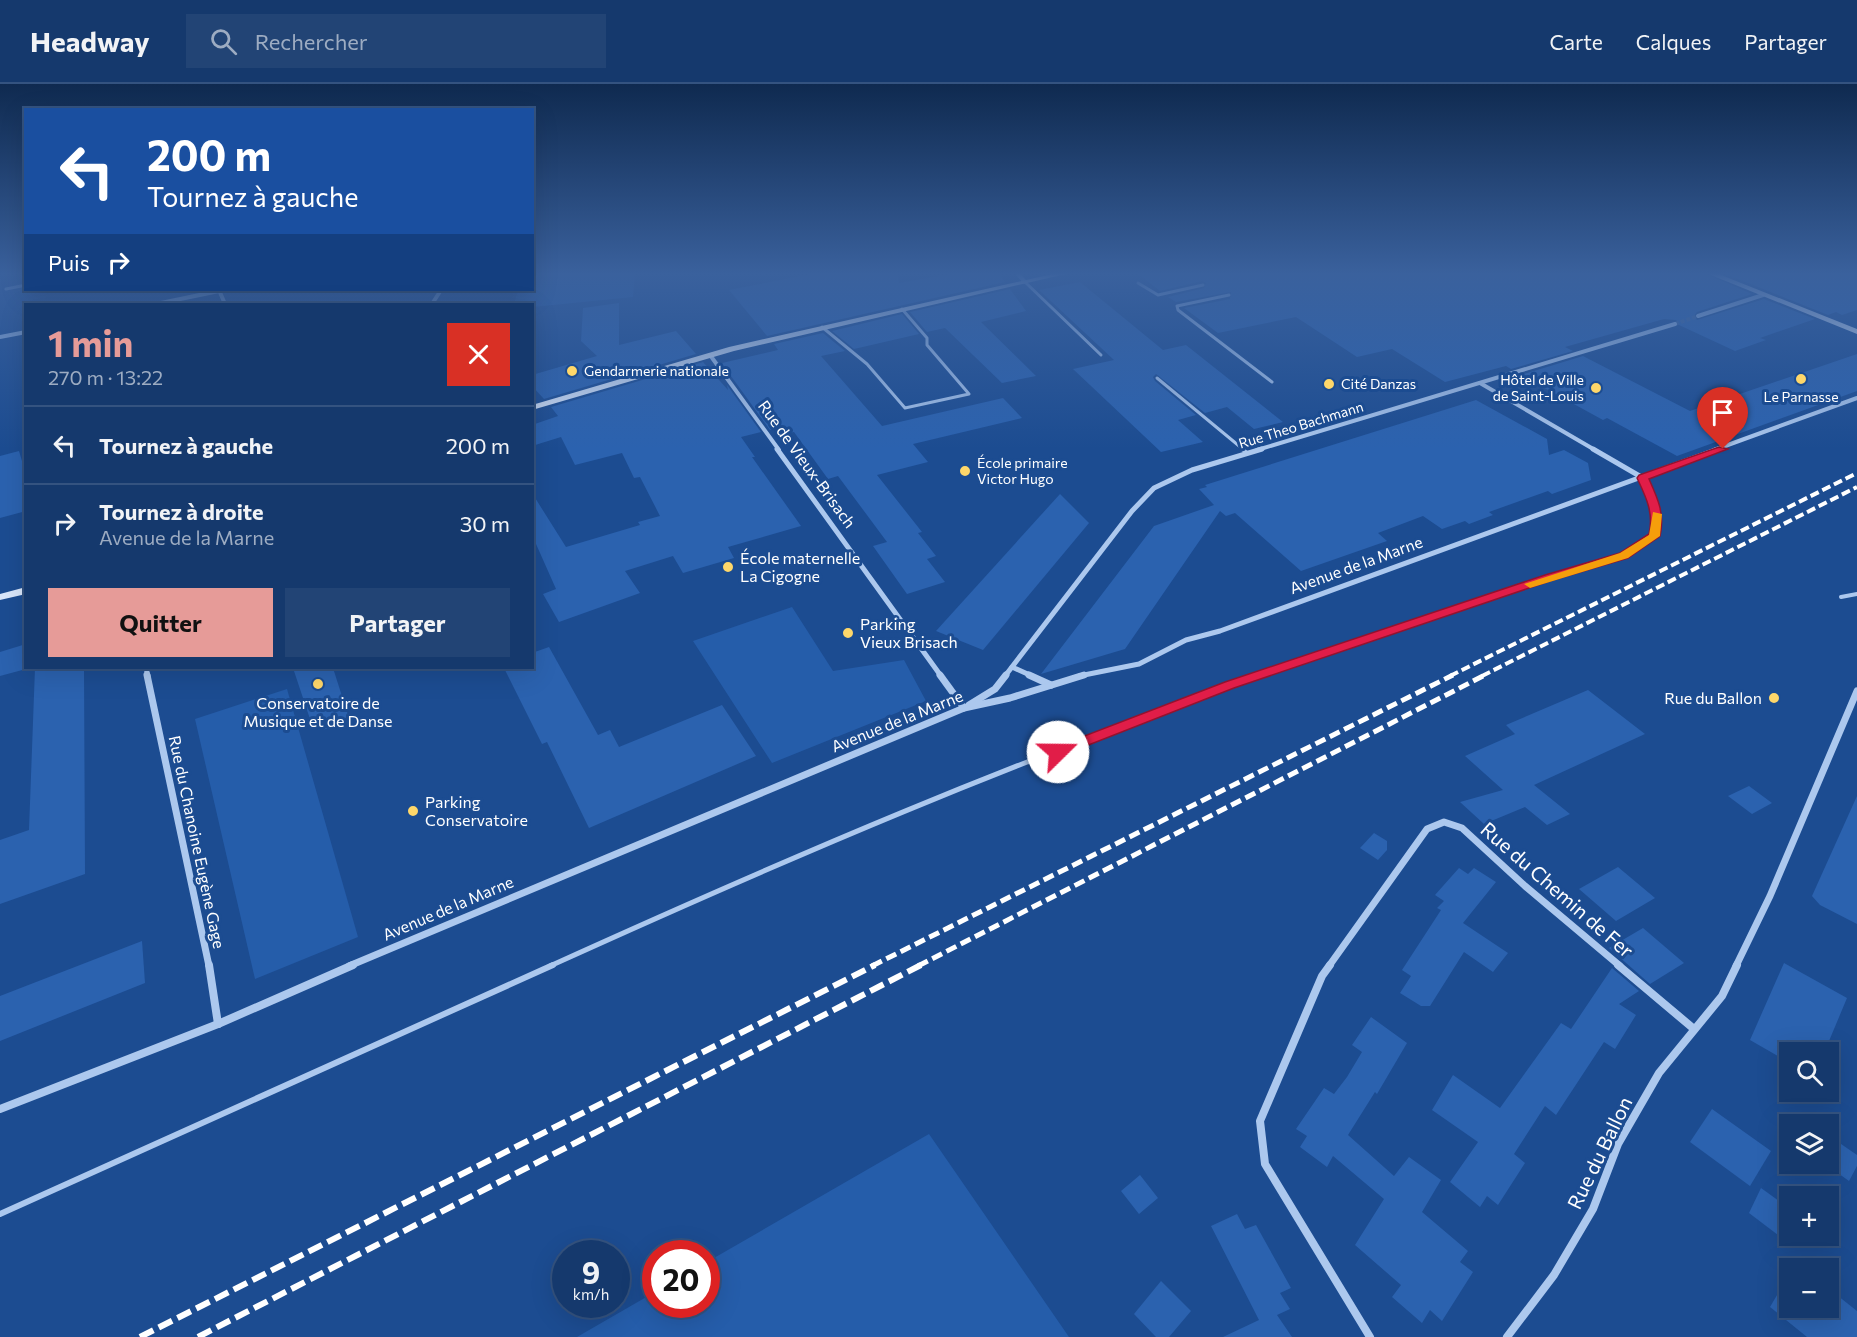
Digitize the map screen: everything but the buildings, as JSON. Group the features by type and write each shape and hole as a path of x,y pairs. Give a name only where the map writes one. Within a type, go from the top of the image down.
{"main road":[{"path":"534,407 710,355 804,331"},
{"path":"0,597 24,591"}],"street":[{"name":"Rue Theo Bachmann","path":"964,708 995,689 1132,511 1154,488 1192,470 1650,331"},
{"path":"0,337 24,332"},
{"name":"Rue de Vieux-Brisach","path":"710,355 964,708"},
{"path":"1480,383 1643,478"},
{"name":"Avenue de la Marne","path":"0,1109 218,1024 472,913 964,708 1096,671 1139,664 1186,640 1220,631 1857,398"},
{"path":"1012,667 1051,685"},
{"name":"Rue du Chanoine Eugène Gage","path":"147,669 211,974 218,1024"},
{"name":"Rue du Ballon","path":"1507,1337 1554,1275 1593,1209 1618,1144 1659,1073 1722,996 1739,963 1857,691"},
{"name":"Rue du Chemin de Fer","path":"1370,1337 1265,1164 1260,1121 1322,976 1427,829 1444,822 1462,828 1525,886 1694,1029"}],"lane":[{"path":"827,331 867,364 906,408 969,394 927,345 927,338 921,331"},
{"path":"1077,331 1101,355"},
{"path":"1206,331 1272,382"},
{"path":"1157,378 1247,453"},
{"path":"0,1214 787,860 1142,717 1229,685 1549,578 1624,556 1654,536 1658,522 1656,506 1643,478"},
{"path":"1841,597 1857,594"}],"shaded area":[{"path":"792,607 833,671 904,660 926,701 772,763 693,641"},
{"path":"287,689 358,937 255,979 195,719"},
{"path":"929,1134 1069,1337 577,1337 610,1318 630,1318 630,1306 642,1300 642,1318 720,1318 720,1255"}],"railway":[{"path":"1450,676 1857,473"},
{"path":"1482,676 1857,487"},
{"path":"872,966 1453,675"},
{"path":"918,966 1485,675"},
{"path":"140,1337 875,965"},
{"path":"198,1337 921,965"}],"slow traffic":[{"path":"1530,584 1624,556 1647,543 1654,536 1658,522 1657,514"}],"place":[{"name":"Gendarmerie nationale","path":"572,371"},
{"name":"Le Parnasse","path":"1801,379"},
{"name":"Cité Danzas","path":"1329,384"},
{"name":"Hôtel de Ville de Saint-Louis","path":"1596,388"},
{"name":"École primaire Victor Hugo","path":"965,471"},
{"name":"École maternelle La Cigogne","path":"728,567"},
{"name":"Parking Vieux Brisach","path":"848,633"},
{"name":"Conservatoire de Musique et de Danse","path":"318,684"},
{"name":"Rue du Ballon","path":"1774,698"},
{"name":"Parking Conservatoire","path":"413,811"}],"route":[{"path":"1058,752 1142,717 1229,685 1549,578 1624,556 1647,543 1654,536 1658,522 1656,506 1643,478 1723,449"}]}
